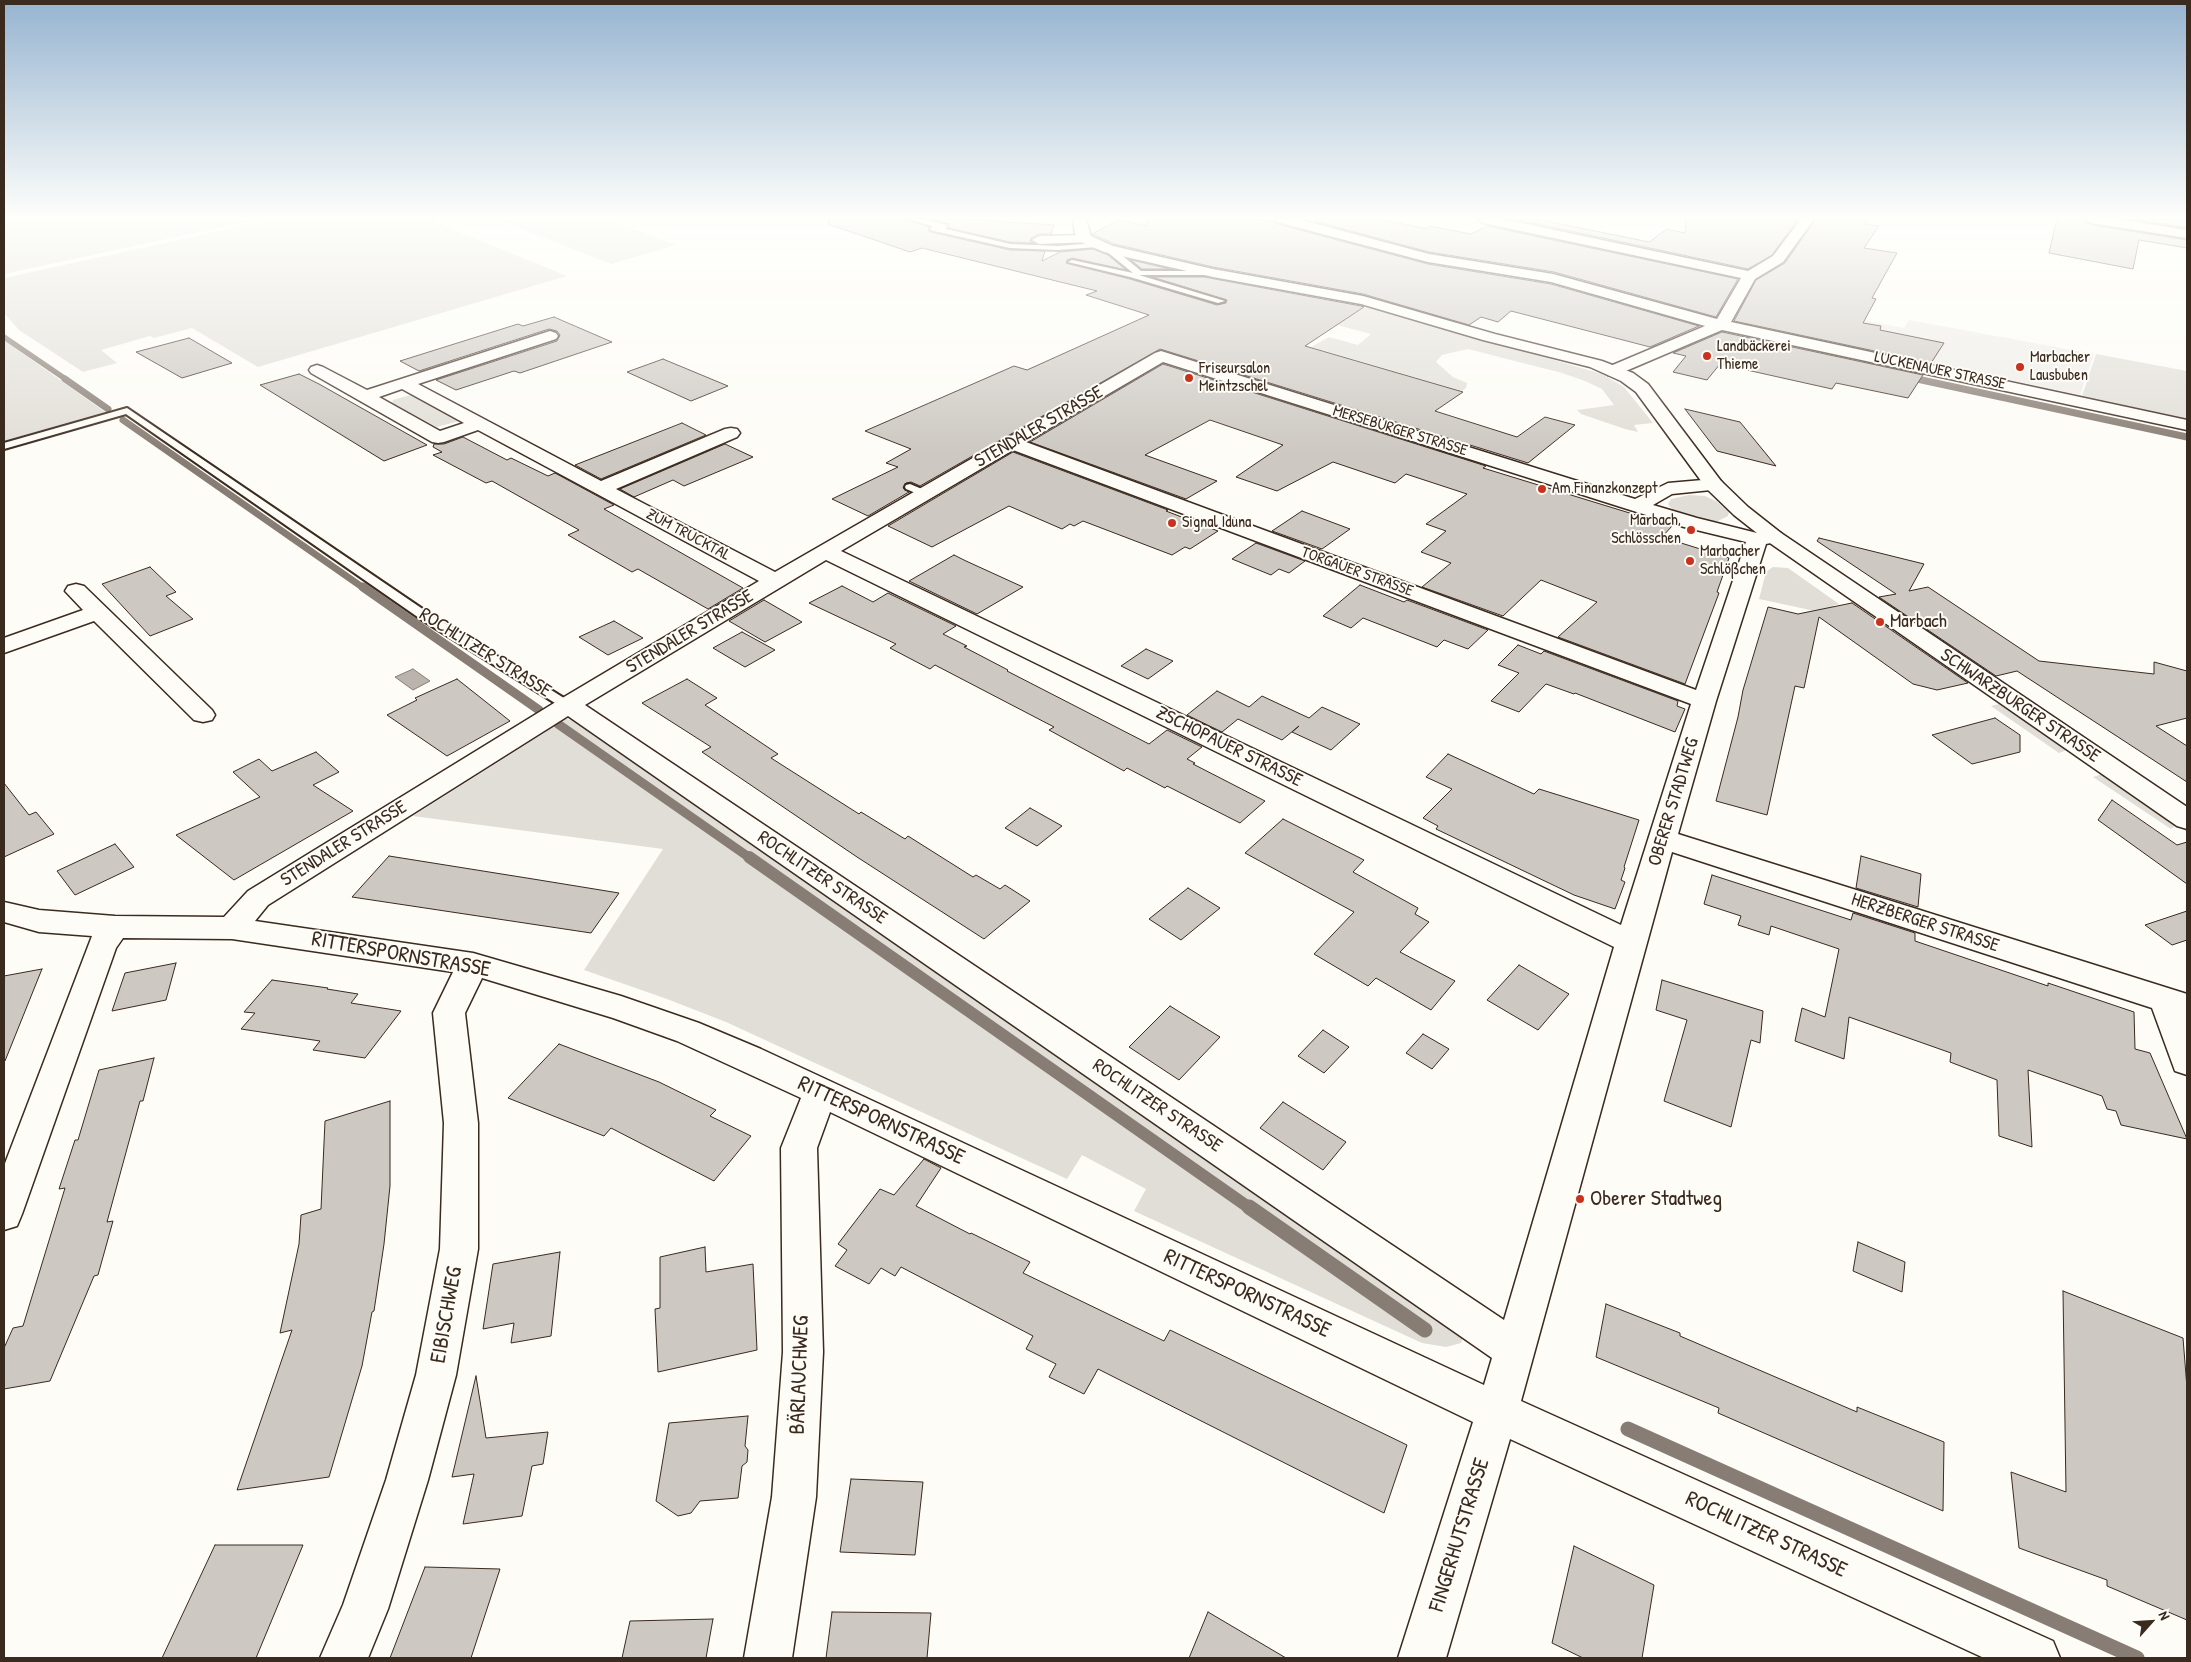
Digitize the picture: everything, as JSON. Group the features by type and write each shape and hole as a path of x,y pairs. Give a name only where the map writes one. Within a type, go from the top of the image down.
{"street":[{"name":"SCHWARZBURGER STRASSE","path":"1344,297 1363,300 1489,337 1596,364 1627,377 1642,388 1714,485 1765,538 2187,820"},
{"name":"LUCKENAUER STRASSE","path":"1615,297 1676,315 2187,425"},
{"path":"1614,371 1722,324 1737,297"},
{"path":"365,396 550,336"},
{"name":"STENDALER STRASSE","path":"232,928 258,898 568,705 826,552 917,491 1011,443 1161,356"},
{"name":"MERSEBURGER STRASSE","path":"1161,356 1638,506 1725,532 1765,538"},
{"path":"317,370 438,438 478,424"},
{"name":"ZUM TRUCKTAL","path":"405,384 775,581"},
{"path":"601,488 731,433"},
{"name":"TORGAUER STRASSE","path":"1011,443 1704,701"},
{"path":"1638,506 1652,496 1668,489 1714,485"},
{"name":"OBERER STADTWEG","path":"1497,1412 1631,942 1664,839 1704,701 1765,538"},
{"name":"ZSCHOPAUER STRASSE","path":"826,552 1631,942"},
{"path":"76,591 203,716"},
{"path":"4,646 97,613"},
{"name":"ROCHLITZER STRASSE","path":"568,705 1514,1350"},
{"name":"HERZBERGER STRASSE","path":"1664,839 2176,1003"},
{"name":"RITTERSPORNSTRASSE","path":"4,912 38,921 115,927 232,928 473,964 621,1008 688,1032 749,1058 1497,1412"},
{"path":"4,1214 102,944 115,927"},
{"name":"EIBISCHWEG","path":"344,1658 365,1609 407,1480 436,1375 459,1249 461,1124 449,1012 473,964"},
{"path":"2176,1003 2187,1062"},
{"name":"BÄRLAUCHWEG","path":"768,1658 794,1497 803,1352 799,1148 820,1092"},
{"name":"ROCHLITZER STRASSE","path":"1497,1412 2036,1658"},
{"name":"FINGERHUTSTRASSE","path":"1422,1658 1497,1412"}],"lane":[{"path":"1209,297 1221,300"},
{"name":"ROCHLITZER STRASSE","path":"4,446 127,411 426,616 568,705"}],"shaded area":[{"path":"4,297 497,297 258,367 192,328 154,338 150,336 101,350 117,363 83,372 19,330 4,313"},
{"path":"1366,307 1400,315 1602,374 1624,387 1653,423 1634,425 1638,432 1581,414 1577,410 1614,405 1602,389 1585,381 1562,373 1468,349 1442,355 1436,362 1453,377 1467,383 1466,388 1462,391 1311,347 1329,337 1358,345 1371,334 1337,325"},
{"name":"Marbacher Lausbuben","path":"1848,317 1904,328 1909,320 2094,354 2080,395 1827,340"},
{"path":"4,340 105,412 4,441"},
{"path":"2096,354 2187,371 2187,419 2082,396"},
{"path":"415,395 461,419 437,427 392,403 393,400"},
{"path":"1689,495 1705,496 1716,501 1729,512 1728,516 1718,521 1708,521 1679,514 1668,504 1671,499"},
{"path":"1773,567 1788,568 1839,604 1832,606 1852,619 1759,599 1766,572"},
{"path":"413,669 430,681 413,690 395,677"},
{"path":"1999,704 2067,750 2059,753 1991,706"},
{"path":"562,718 581,722 1463,1337 1461,1343 1446,1347 1422,1343 1134,1211 1146,1189 1082,1155 1067,1179 726,1022 584,970 663,849 413,816 546,732 548,727"},
{"path":"2102,774 2176,825 2171,829 2093,777"}],"building":[{"path":"1091,297 1189,297 1217,305 1226,303 1227,300 1216,297 1310,297 1361,306 1364,307 1305,346 1463,392 1435,411 1517,437 1545,417 1575,425 1528,463 1160,349 920,486 911,482 906,483 903,488 909,492 868,516 832,499 898,467 886,463 911,449 865,431 1014,366 1027,370 1149,315"},
{"path":"1372,297 1595,297 1699,326 1650,347 1511,311 1498,322 1481,317 1469,325"},
{"path":"1642,297 1728,297 1716,317"},
{"path":"1747,297 1873,297 1872,298 1876,299 1863,323 1881,326 1880,330 1944,343 1931,363 1734,321"},
{"path":"554,317 612,342 520,373 514,371 456,390 436,380 557,341 560,335 557,331 549,329 419,371 400,361 518,324 523,326"},
{"path":"1722,332 1923,375 1908,398 1836,383 1832,389 1720,364 1707,380 1673,372 1686,356 1673,353"},
{"path":"189,338 232,363 182,378 136,352"},
{"path":"663,359 728,386 691,401 627,372"},
{"path":"1163,364 1486,466 1483,468 1672,526 1662,537 1729,558 1717,592 1719,593 1685,684 1558,637 1597,602 1541,580 1503,616 1422,587 1451,563 1421,552 1446,531 1426,524 1467,494 1406,474 1395,483 1333,462 1277,491 1236,477 1283,445 1210,420 1145,455 1217,481 1186,499 1030,442"},
{"path":"299,374 427,445 384,461 260,385"},
{"path":"1685,409 1740,422 1776,466 1717,451"},
{"path":"682,423 706,435 601,479 575,465"},
{"path":"463,437 507,460 511,458 548,476 555,473 614,505 604,509 743,588 708,609 638,569 632,572 568,535 579,530 492,481 486,483 433,455 442,452 433,447 434,444 444,444"},
{"path":"725,444 753,457 684,486 673,480 634,497 620,489"},
{"path":"1013,452 1168,510 1166,511 1218,531 1190,549 1185,547 1172,555 1083,521 1074,526 1070,524 1062,529 1009,506 932,547 888,526"},
{"path":"1302,511 1350,529 1322,549 1272,531"},
{"path":"1819,538 1924,564 1909,591 1928,587 2039,661 2154,674 2154,662 2187,671 2187,718 2156,726 2187,746 2187,782 2017,671 1996,676 1879,597 1896,594 1817,541"},
{"path":"1256,543 1305,561 1289,573 1279,569 1271,575 1232,559"},
{"path":"954,555 1023,587 977,614 909,581"},
{"path":"150,567 176,592 166,596 193,619 150,636 102,584"},
{"path":"1360,585 1488,630 1468,649 1444,640 1437,647 1363,618 1351,628 1323,616"},
{"path":"842,586 873,602 888,593 956,626 943,634 967,646 964,647 1007,671 1149,744 1167,730 1202,747 1187,759 1195,763 1193,764 1265,801 1240,823 1127,768 1124,771 1049,730 1054,727 935,665 930,669 890,648 896,644 809,603"},
{"path":"764,600 802,622 765,642 729,621"},
{"path":"1852,603 1968,683 1937,690 1913,684 1819,617 1804,688 1795,686 1767,815 1716,801 1738,717 1743,690 1768,607 1798,614"},
{"path":"614,621 643,638 608,655 579,637"},
{"path":"742,632 775,650 745,667 713,648"},
{"path":"1518,645 1541,654 1544,651 1678,701 1677,706 1685,709 1675,732 1575,693 1546,684 1519,712 1491,701 1519,673 1498,665"},
{"path":"1146,649 1173,661 1148,679 1121,666"},
{"path":"457,679 510,721 447,756 387,715 417,700 415,698"},
{"path":"687,679 717,698 705,705 778,754 771,758 859,814 861,812 905,839 908,836 973,877 976,875 1000,889 1005,885 1030,901 984,939 857,857 702,752 711,747 642,703"},
{"path":"1217,691 1249,707 1262,696 1309,718 1322,707 1360,724 1331,750 1292,732 1299,726 1282,740 1238,719 1222,732 1187,715"},
{"path":"1995,718 2020,735 2020,752 1972,764 1932,735"},
{"path":"316,752 339,772 313,785 353,811 234,880 176,835 260,797 233,772 259,759 272,771"},
{"path":"1448,754 1534,794 1539,789 1639,820 1621,880 1625,882 1615,909 1574,895 1436,829 1438,826 1423,818 1452,789 1426,777"},
{"path":"4,783 29,815 36,812 54,834 4,857"},
{"path":"2112,800 2177,845 2187,842 2187,884 2098,820"},
{"path":"1030,808 1062,826 1037,846 1005,828"},
{"path":"1283,819 1364,860 1353,872 1418,908 1415,914 1429,922 1400,952 1455,981 1431,1010 1376,978 1368,986 1314,954 1354,912 1245,853"},
{"path":"115,844 134,867 75,895 57,871"},
{"path":"389,856 619,893 591,933 352,897"},
{"path":"1861,856 1921,874 1918,907 1856,888"},
{"path":"1712,875 1851,920 1853,913 1915,933 1915,941 2048,986 2048,983 2134,1012 2135,1049 2150,1053 2187,1139 2121,1125 2116,1111 2107,1109 2102,1096 2028,1070 2032,1147 1999,1136 1997,1080 1950,1062 1951,1053 1849,1017 1844,1059 1795,1041 1802,1008 1825,1017 1839,949 1771,926 1769,935 1738,925 1741,916 1704,904"},
{"path":"1188,888 1220,908 1181,940 1149,919"},
{"path":"2187,911 2187,940 2172,945 2145,925"},
{"path":"176,963 166,1000 112,1011 125,973"},
{"path":"1519,965 1569,994 1538,1030 1487,1000"},
{"path":"42,969 5,1061 4,1061 4,976"},
{"path":"272,980 358,994 351,1003 401,1011 365,1058 313,1050 320,1041 241,1029 255,1013 244,1012"},
{"path":"1662,980 1763,1011 1760,1043 1751,1040 1731,1127 1664,1101 1687,1020 1656,1010"},
{"path":"1170,1006 1220,1037 1179,1080 1129,1047"},
{"path":"1323,1030 1349,1047 1324,1073 1298,1056"},
{"path":"1423,1034 1449,1049 1432,1069 1406,1053"},
{"path":"559,1044 659,1082 716,1110 710,1116 751,1136 714,1181 611,1128 604,1136 508,1098"},
{"path":"154,1058 143,1101 140,1101 107,1222 113,1221 98,1275 94,1276 50,1381 4,1389 4,1348 13,1328 23,1326 65,1188 59,1189 75,1140 78,1140 99,1070"},
{"path":"390,1101 390,1186 374,1311 372,1312 362,1366 329,1477 237,1490 292,1330 280,1333 299,1244 301,1215 321,1209 325,1121"},
{"path":"1283,1102 1346,1142 1323,1170 1260,1128"},
{"path":"924,1159 941,1168 916,1206 1030,1262 1023,1273 1164,1341 1170,1330 1407,1445 1384,1513 1098,1369 1084,1394 1049,1377 1056,1364 1026,1349 1033,1336 901,1267 895,1276 881,1268 869,1284 835,1266 847,1250 838,1244 880,1189 894,1195"},
{"path":"1858,1242 1905,1262 1902,1292 1853,1271"},
{"path":"705,1247 706,1272 753,1264 757,1350 658,1372 655,1309 660,1308 660,1257"},
{"path":"560,1252 551,1336 511,1343 514,1323 483,1329 493,1264"},
{"path":"2063,1291 2183,1338 2187,1388 2187,1620 2107,1586 2107,1580 2019,1548 2011,1472 2066,1492"},
{"path":"1606,1304 1680,1333 1680,1336 1857,1412 1857,1407 1944,1442 1943,1511 1718,1413 1719,1408 1596,1357"},
{"path":"476,1376 486,1438 548,1432 543,1464 532,1466 522,1516 463,1524 474,1474 452,1477"},
{"path":"748,1416 745,1446 748,1450 747,1462 742,1466 738,1498 700,1501 691,1513 678,1516 656,1501 669,1423"},
{"path":"851,1479 923,1482 915,1555 840,1552"},
{"path":"215,1545 303,1545 256,1658 162,1658"},
{"path":"1574,1546 1654,1585 1642,1658 1583,1658 1552,1643"},
{"path":"425,1567 500,1569 471,1658 390,1658"},
{"path":"832,1612 931,1613 927,1658 826,1658"},
{"path":"1208,1612 1286,1658 1189,1658"},
{"path":"713,1619 706,1658 622,1658 630,1621"}],"waterway":[{"path":"4,337 67,380"},
{"name":"Marbach","path":"1907,377 1923,380"},
{"path":"65,379 108,409"},
{"name":"Marbach","path":"1917,379 2187,437"},
{"path":"123,420 365,589"},
{"path":"363,587 539,710"},
{"path":"558,724 750,858"},
{"path":"749,857 1251,1209"},
{"path":"1249,1207 1425,1330"},
{"path":"1628,1429 2137,1658"}],"place":[{"name":"Landbäckerei Thieme","path":"1707,356"},
{"name":"Marbacher Lausbuben","path":"2020,367"},
{"name":"Friseursalon Meintzschel","path":"1189,378"},
{"name":"Am Finanzkonzept","path":"1542,489"},
{"name":"Signal Iduna","path":"1172,523"},
{"name":"Marbach, Schlösschen","path":"1691,530"},
{"name":"Marbacher Schlößchen","path":"1690,561"},
{"name":"Marbach","path":"1880,622"},
{"name":"Oberer Stadtweg","path":"1580,1199"}]}
